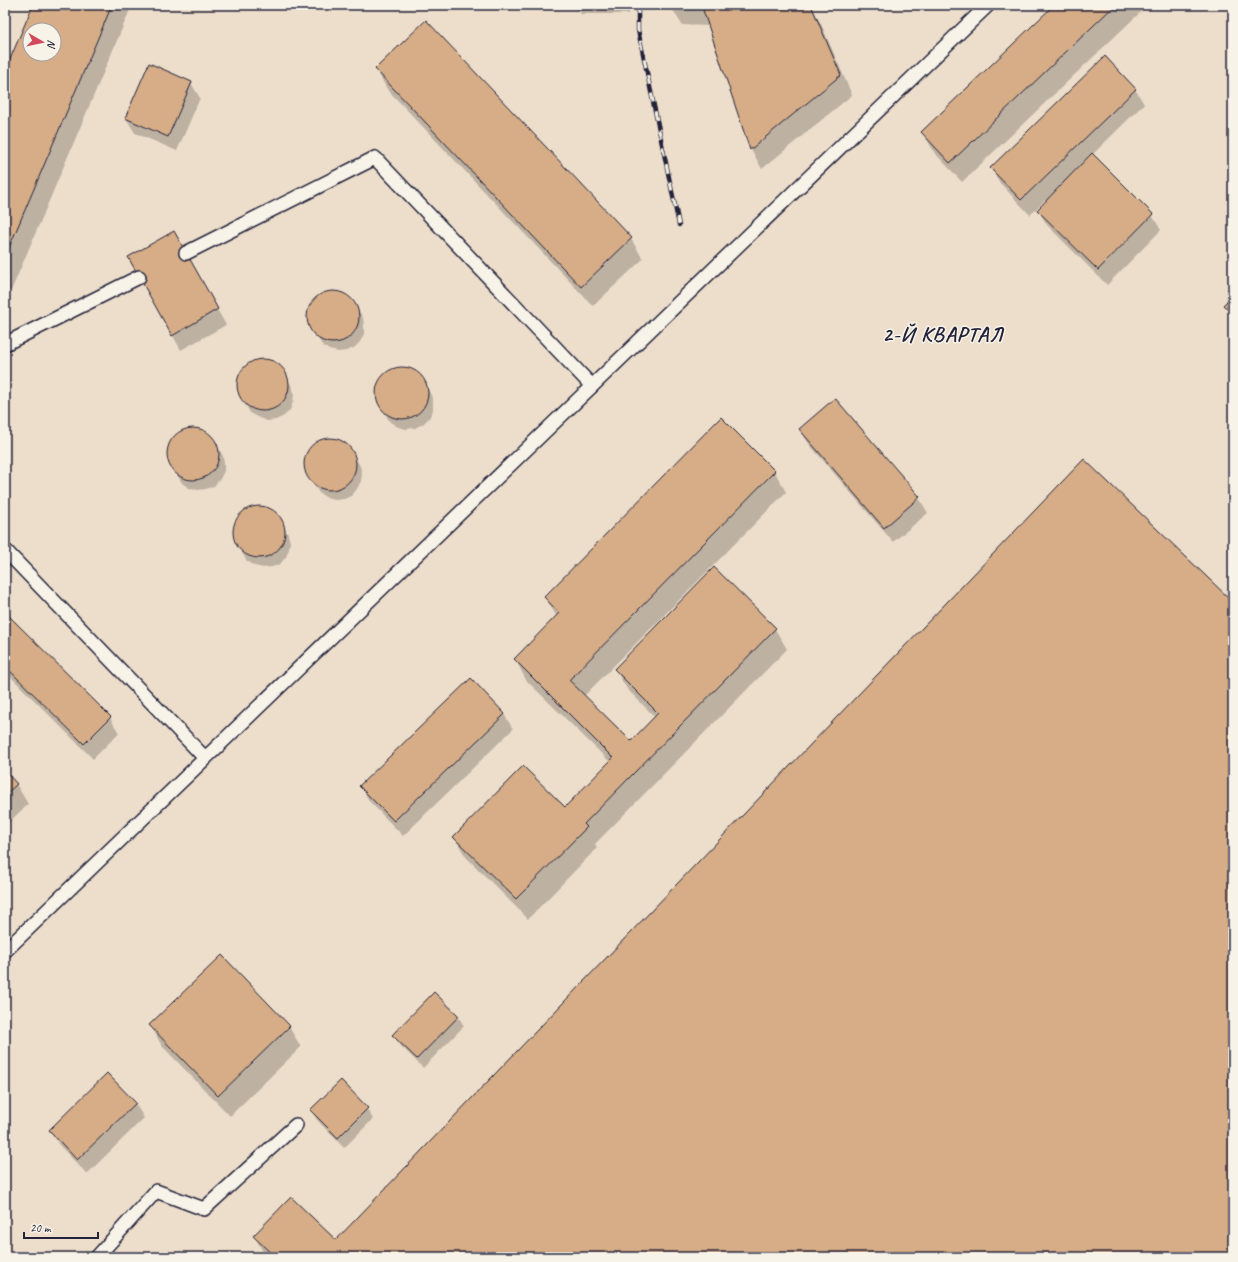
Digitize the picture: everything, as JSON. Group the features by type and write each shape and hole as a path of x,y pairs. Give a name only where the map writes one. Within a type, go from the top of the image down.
{"lane":[{"path":"5,951 988,5"},
{"path":"186,253 375,158 592,386"},
{"path":"5,344 139,277"},
{"path":"5,550 205,758"},
{"path":"97,1257 156,1191 204,1208 296,1125"}],"shaded area":[{"path":"5,5 1233,5 1233,1257 5,1257"}],"building":[{"path":"33,5 112,5 5,257 5,71 22,31 22,62 62,62 62,22 26,22"},
{"path":"703,5 811,5 841,75 750,150 703,10"},
{"path":"1054,5 1115,5 950,163 921,132"},
{"path":"426,20 632,238 581,287 375,69"},
{"path":"1105,56 1136,89 1021,200 990,168"},
{"path":"149,63 192,82 168,137 125,118"},
{"path":"1092,153 1153,214 1098,270 1037,210"},
{"path":"174,231 218,309 172,336 128,257"},
{"path":"333,291 347,295 355,303 359,317 355,331 347,339 333,343 319,339 311,331 307,317 311,303 319,295"},
{"path":"1233,295 1233,314 1223,305"},
{"path":"263,359 277,363 285,371 289,385 285,399 277,407 263,411 249,407 241,399 237,385 241,371 249,363"},
{"path":"402,367 416,371 424,379 428,393 424,407 416,415 402,419 388,415 380,407 376,393 380,379 388,371"},
{"path":"835,398 920,497 884,528 799,429"},
{"path":"721,417 775,471 569,680 631,741 658,713 614,669 714,567 776,628 584,824 587,827 516,899 453,837 523,766 565,807 613,758 514,659 559,613 544,597"},
{"path":"193,428 207,432 215,440 219,454 215,468 207,476 193,480 179,476 171,468 167,454 171,440 179,432"},
{"path":"330,438 344,442 352,450 356,464 352,478 344,486 330,490 316,486 308,478 304,464 308,450 316,442"},
{"path":"1084,459 1233,602 1233,1257 275,1257 253,1236 291,1197 336,1240"},
{"path":"259,506 273,510 281,518 285,532 281,546 273,554 259,558 245,554 237,546 233,532 237,518 245,510"},
{"path":"5,612 111,717 84,744 5,666"},
{"path":"471,678 505,714 394,821 359,786"},
{"path":"5,771 17,784 5,795"},
{"path":"222,955 290,1026 218,1096 149,1025"},
{"path":"434,992 459,1016 417,1059 392,1035"},
{"path":"107,1073 136,1103 77,1160 49,1130"},
{"path":"341,1080 368,1108 338,1138 310,1110"}],"railway":[{"path":"638,5 638,30 679,225"}],"district":[{"name":"2-Й КВАРТАЛ","path":"943,334"}]}
